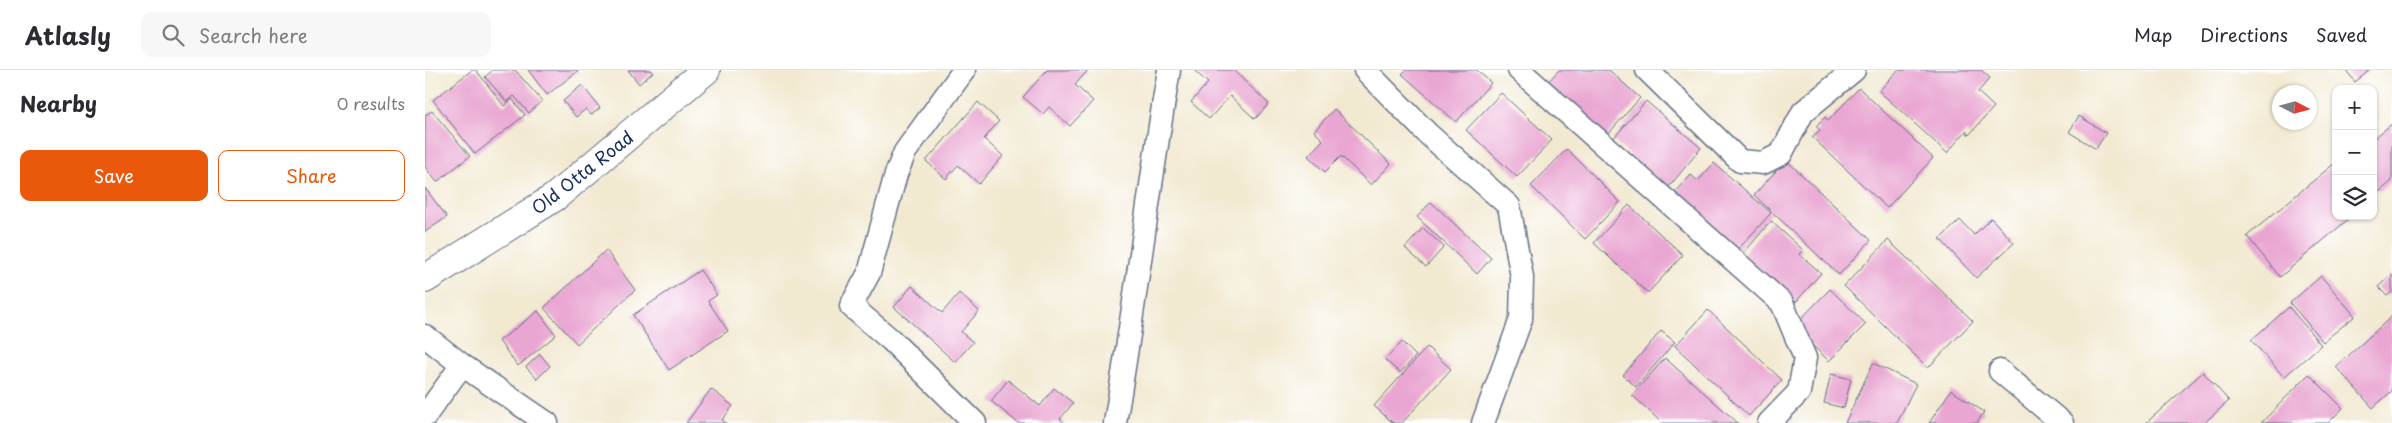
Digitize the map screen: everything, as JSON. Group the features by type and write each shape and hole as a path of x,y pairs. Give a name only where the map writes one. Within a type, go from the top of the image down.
{"street":[{"name":"Old Otta Road","path":"425,279 555,197 706,70"},
{"path":"964,70 905,152 896,174 869,273 851,306 891,340 975,423"},
{"path":"1115,423 1134,312 1148,192 1169,70"},
{"path":"1365,70 1429,134 1509,206 1522,277 1521,319 1483,423"},
{"path":"1519,70 1782,303 1805,358 1799,392 1769,423"},
{"path":"1647,70 1740,161 1763,163 1781,154 1803,112 1854,70"},
{"path":"425,336 462,365 547,423"},
{"path":"425,416 462,365"},
{"path":"2000,371 2063,423"}],"building":[{"path":"472,70 476,70 504,106 512,99 525,115 475,154 433,100"},
{"path":"493,70 515,70 542,101 529,113 514,96 507,102 485,77"},
{"path":"528,70 579,70 547,95"},
{"path":"628,70 651,70 653,72 639,84"},
{"path":"1047,70 1088,70 1075,85 1093,101 1070,126 1049,107 1043,114 1023,97"},
{"path":"1194,70 1233,70 1269,104 1255,119 1230,96 1209,119 1191,102 1208,83"},
{"path":"1406,70 1477,70 1491,83 1456,122 1402,74"},
{"path":"1559,70 1609,70 1640,98 1601,142 1542,88"},
{"path":"1898,70 1981,70 1990,78 1978,92 1994,107 1969,135 1966,131 1947,153 1879,91"},
{"path":"2346,70 2370,70 2355,82"},
{"path":"582,85 600,108 591,115 586,109 576,117 563,101"},
{"path":"1859,88 1933,158 1887,208 1812,137 1820,130 1816,126 1825,117 1828,121"},
{"path":"1501,93 1552,140 1517,177 1466,130"},
{"path":"1646,101 1701,148 1668,188 1612,140"},
{"path":"978,102 999,121 984,139 1003,156 979,184 958,165 946,179 926,161"},
{"path":"1334,109 1391,164 1371,185 1341,156 1325,172 1308,156 1323,140 1314,131"},
{"path":"432,111 470,156 437,182 425,167 425,115"},
{"path":"2079,116 2106,133 2096,149 2069,132"},
{"path":"2392,124 2392,181 2379,192 2377,190 2377,136"},
{"path":"1567,149 1620,202 1585,239 1531,186"},
{"path":"1786,160 1871,240 1839,275 1754,195"},
{"path":"1714,163 1771,213 1731,257 1668,201 1691,175 1698,181"},
{"path":"2332,165 2332,220 2347,220 2280,277 2247,236"},
{"path":"425,188 447,217 425,232"},
{"path":"1431,202 1491,258 1477,274 1417,217"},
{"path":"1629,205 1683,255 1648,293 1594,243"},
{"path":"1991,218 2014,243 1976,278 1940,239 1960,220 1974,235"},
{"path":"1771,221 1803,250 1799,254 1821,273 1796,302 1743,254"},
{"path":"1423,228 1444,247 1426,267 1405,248"},
{"path":"1888,240 1973,321 1928,368 1844,286"},
{"path":"606,250 635,290 577,344 544,308"},
{"path":"700,270 717,295 708,301 728,331 669,370 633,315"},
{"path":"2392,274 2392,292 2387,296 2378,287"},
{"path":"2321,276 2355,316 2323,342 2290,303"},
{"path":"912,286 942,313 959,293 979,311 961,332 973,342 955,362 894,307"},
{"path":"1830,289 1866,324 1829,361 1793,327"},
{"path":"2289,307 2321,345 2284,377 2251,340"},
{"path":"1708,310 1782,380 1749,416 1675,346"},
{"path":"538,311 556,335 518,366 499,341"},
{"path":"2392,316 2392,391 2373,408 2336,367"},
{"path":"1661,331 1675,342 1636,387 1623,375"},
{"path":"1402,342 1416,356 1400,373 1385,360"},
{"path":"1427,347 1451,369 1402,423 1393,423 1374,406"},
{"path":"540,354 550,366 537,379 526,367"},
{"path":"1665,358 1738,423 1662,423 1632,395"},
{"path":"1873,363 1916,384 1897,423 1845,423"},
{"path":"2203,372 2229,401 2204,423 2146,423"},
{"path":"1831,374 1851,379 1844,408 1824,403"},
{"path":"2309,374 2343,408 2328,423 2261,423"},
{"path":"1008,380 1040,406 1054,388 1073,403 1060,419 1065,423 1018,423 991,401"},
{"path":"711,389 733,406 722,420 726,423 686,423"},
{"path":"1951,390 1984,412 1977,423 1929,423"}]}
